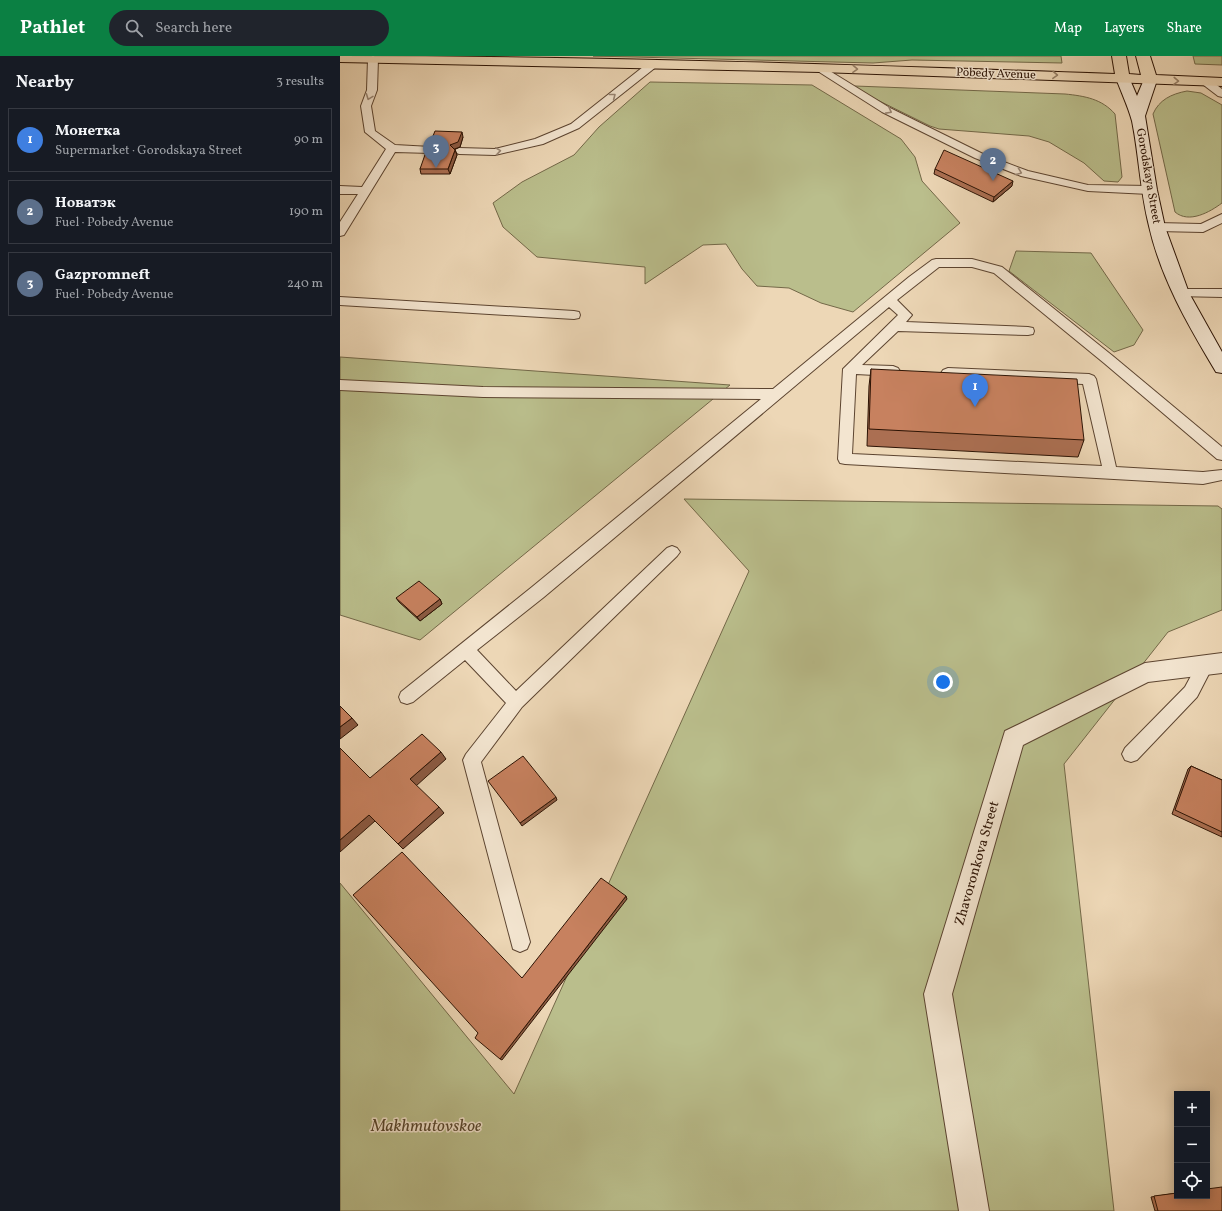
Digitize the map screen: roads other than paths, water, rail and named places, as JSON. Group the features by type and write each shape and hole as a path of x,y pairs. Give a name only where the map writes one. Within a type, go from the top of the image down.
{"main road":[{"name":"Gorodskaya Street","path":"1119,56 1123,78"},
{"path":"1143,56 1150,80"},
{"name":"Pobedy Avenue","path":"340,58 820,68 1222,82"}],"street":[{"name":"Gorodskaya Street","path":"1123,78 1138,115 1149,190 1157,227 1180,293 1199,329 1222,367"},
{"name":"Gorodskaya Street","path":"1138,115 1150,80"},
{"name":"Zhavoronkova Street","path":"974,1211 938,994 1013,738 1144,673 1214,664"}],"lane":[{"path":"373,58 372,90 366,106 370,132 392,148 431,150"},
{"path":"459,151 495,152 539,142 575,126 652,65"},
{"path":"820,68 886,110 979,156 1025,174 1088,188 1149,190"},
{"path":"1205,81 1222,94"},
{"path":"340,232 392,148"},
{"path":"340,190 365,191"},
{"path":"1157,227 1203,228 1222,218"},
{"path":"407,697 538,592 889,300 936,263 972,263 998,270 1109,360 1222,455"},
{"path":"1180,293 1222,293"},
{"path":"889,300 906,315 850,369 845,459 1203,478 1222,475"},
{"path":"340,301 574,315"},
{"path":"894,326 1028,331"},
{"path":"850,369 906,371"},
{"path":"938,372 1089,379 1110,472"},
{"path":"340,385 483,392 776,394"},
{"path":"520,942 472,760 516,702 672,552"},
{"path":"466,650 516,702"},
{"path":"1130,754 1191,692 1214,664"}],"place":[{"name":"Gazpromneft","path":"436,168"},
{"name":"Новатэк","path":"993,181"},
{"name":"Монетка","path":"975,407"}],"park label":[{"name":"Makhmutovskoe","path":"426,1125"}]}
